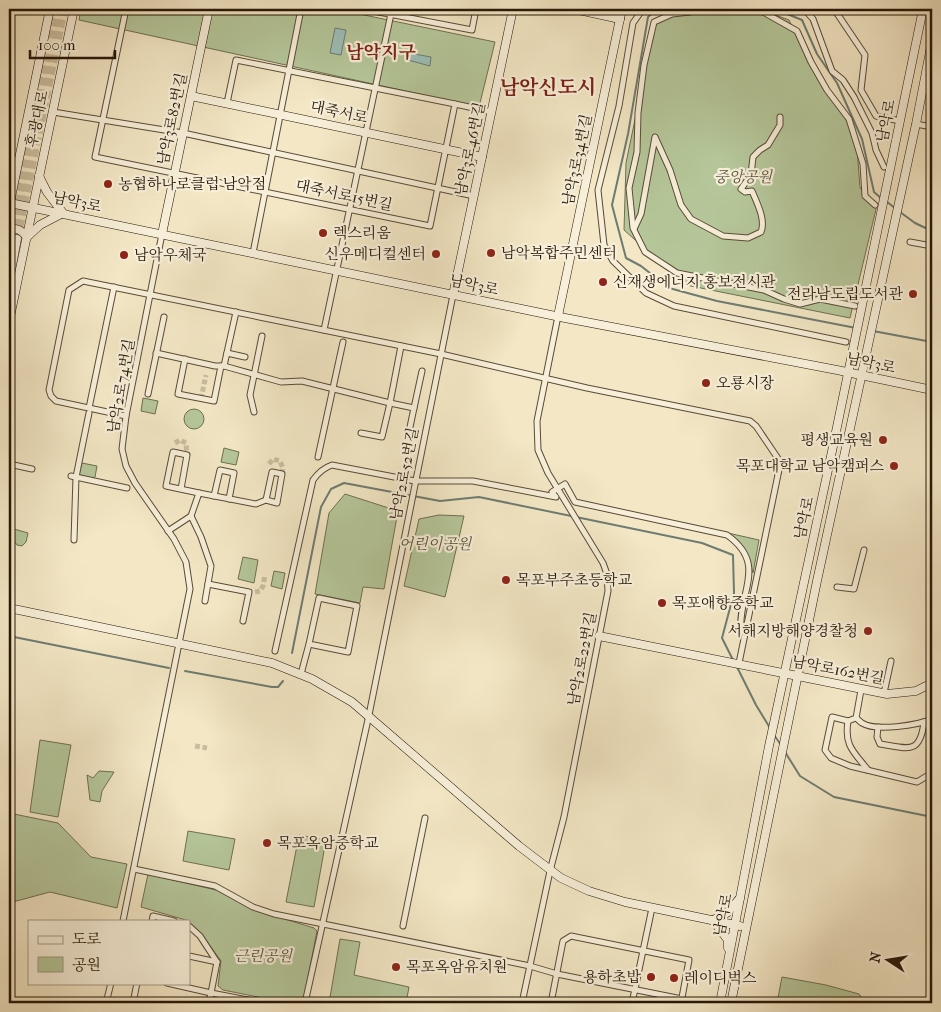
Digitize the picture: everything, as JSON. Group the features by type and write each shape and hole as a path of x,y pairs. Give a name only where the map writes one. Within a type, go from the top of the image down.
{"street":[{"name":"후광대로","path":"9,205 50,9"},
{"name":"후광대로","path":"9,322 74,9"},
{"path":"103,120 126,9"},
{"name":"남악3로82번길","path":"162,234 209,9"},
{"path":"252,253 301,9"},
{"path":"363,9 391,12 472,30 476,9"},
{"name":"남악3로46번길","path":"453,295 513,9"},
{"path":"574,9 620,19"},
{"name":"남악3로34번길","path":"558,316 622,9"},
{"path":"643,9 633,23 618,106 598,190 604,245 613,261 646,294 674,306 846,342"},
{"path":"696,9 690,12 672,14 654,22 644,65 638,113 637,152 629,188 634,229 645,252 677,273 764,290 800,304 820,299 855,306"},
{"path":"758,9 797,31 819,76 849,119 864,164 865,196 874,205"},
{"path":"804,9 813,19 832,71 843,80 854,97 872,133 876,150 884,167"},
{"path":"834,9 865,55 861,90 876,116 900,121"},
{"name":"남악로","path":"720,1003 769,746 923,9"},
{"path":"324,330 391,12"},
{"name":"남악로","path":"732,1003 785,736 900,200 932,41"},
{"path":"227,103 236,60 492,112"},
{"name":"대죽서로","path":"191,96 482,157"},
{"name":"대죽서로15번길","path":"103,120 95,158 430,226 455,104"},
{"path":"53,112 183,134 474,196"},
{"path":"634,229 641,214 655,137 670,170 681,205 691,219 722,236 748,238 761,232 764,226 752,192 745,192 741,189 751,175 753,157 768,145 780,125 780,117"},
{"path":"916,124 932,127"},
{"path":"9,176 18,165"},
{"path":"9,229 16,228 22,231 26,237 40,225 63,213 47,192 39,176"},
{"name":"남악3로","path":"9,205 33,207 63,213 453,295 932,390"},
{"name":"남악2로74번길","path":"123,920 173,681 190,589 186,562 168,531 135,483 126,466 122,448 126,416 162,234"},
{"path":"9,281 12,240"},
{"path":"910,242 932,246"},
{"path":"126,416 89,410 56,401 51,396 49,390 70,290 82,280 441,354 546,379 753,423 779,460 780,470 738,663"},
{"path":"74,540 74,476 114,287"},
{"name":"남악2로52번길","path":"305,1003 368,715 453,295"},
{"path":"185,359 178,394 214,402 236,312"},
{"name":"남악2로22번길","path":"522,1003 550,871 564,817 607,598 608,583 603,562 548,473 538,450 537,421 558,316"},
{"path":"148,394 164,317"},
{"path":"254,412 250,395 262,336"},
{"path":"318,458 343,342"},
{"path":"361,433 382,437 401,346"},
{"path":"156,353 223,366 281,382 302,381 414,408"},
{"path":"227,353 245,357"},
{"path":"406,446 422,371"},
{"path":"181,489 187,455 173,452 166,486 199,493 256,504 266,500 276,502 282,474 272,472 266,500"},
{"path":"9,464 32,469"},
{"path":"275,651 313,480 319,472 326,467 332,466 415,482 473,481 556,497 552,492 565,484 575,502 727,535 744,551 750,574 740,619 741,632"},
{"path":"214,496 220,470 234,473 229,499"},
{"path":"74,476 127,488"},
{"path":"168,531 191,516 199,493"},
{"path":"191,516 211,566 205,601"},
{"path":"837,587 854,589 864,550"},
{"path":"208,584 252,592 243,621"},
{"path":"301,674 319,598 357,606 348,652 309,644"},
{"path":"9,608 272,663 301,674 330,688 368,715 519,846 550,871 570,883 625,902 747,927"},
{"name":"남악로162번길","path":"599,636 884,694 906,693 932,683"},
{"path":"884,694 891,662"},
{"path":"856,718 861,690"},
{"path":"856,718 848,721 832,718 825,750 831,758 850,766 917,782 932,773"},
{"path":"856,718 862,724 878,727 903,726 932,719"},
{"path":"848,721 848,741 854,754 869,771"},
{"path":"878,727 877,738 880,744 908,748 917,744 922,736 924,722"},
{"path":"403,926 425,818"},
{"path":"134,869 215,886 259,910 530,966 557,974 682,1001 690,960 571,936 562,941 557,974 551,1003"},
{"path":"713,920 727,913 740,898"},
{"path":"632,1003 652,908"},
{"path":"152,918 167,920"},
{"path":"713,920 728,940 729,956"},
{"path":"190,927 200,936 217,962 209,1003"},
{"path":"190,956 217,962"},
{"path":"106,1003 110,984"},
{"path":"133,1003 138,984"},
{"path":"172,984 264,1003"}],"green space":[{"path":"81,9 335,9 495,42 479,107 79,20"},
{"name":"중앙공원","path":"695,9 759,9 789,20 819,81 856,134 860,188 877,205 850,318 686,285 624,230 626,163 655,23"},
{"path":"143,398 158,401 155,414 141,411"},
{"path":"190,409 198,409 204,415 204,423 198,429 190,429 184,423 184,415"},
{"path":"224,448 239,452 236,465 221,462"},
{"path":"82,463 97,466 95,477 91,479 82,477 79,474"},
{"path":"345,494 398,511 384,589 363,587 360,603 315,594 329,513"},
{"name":"어린이공원","path":"439,515 464,516 445,597 404,586 419,519"},
{"path":"14,529 28,533 26,542 22,546 17,545 9,537 9,534"},
{"path":"728,533 759,540 753,573 745,550"},
{"path":"243,557 258,560 254,583 238,579"},
{"path":"274,571 285,573 282,589 271,586"},
{"path":"40,740 71,745 58,817 30,812"},
{"path":"99,771 114,772 102,791 100,802 90,800 87,775 93,778"},
{"path":"9,813 58,823 91,857 127,864 117,908 50,892 9,903"},
{"path":"188,831 235,839 229,870 183,861"},
{"path":"299,835 326,840 314,907 286,902"},
{"name":"근린공원","path":"148,874 220,891 252,909 314,928 317,931 303,1003 288,1003 223,990 218,986 221,961 200,932 190,924 190,920 141,907"},
{"path":"340,939 360,942 354,975 409,987 406,1003 329,1003"},
{"path":"782,977 826,985 859,994 866,1003 777,1003"}],"water":[{"path":"335,28 346,30 341,55 330,53"},
{"path":"409,53 431,57 430,66 408,60"}],"waterway":[{"path":"657,9 648,17 628,134 612,205 626,258 641,266 669,288 717,301 856,328"},
{"path":"775,9 802,20 817,54 837,83 862,139 874,192 882,199"},
{"path":"886,201 896,209"},
{"path":"900,212 915,223 932,231"},
{"path":"873,331 932,342"},
{"path":"292,653 321,507 331,489 344,483 440,501 479,497 702,543 733,555 734,593 722,638 733,660"},
{"path":"9,636 169,668"},
{"path":"737,667 770,728"},
{"path":"185,671 272,687 278,687 283,681"},
{"path":"774,735 781,745"},
{"path":"785,752 800,776 834,797 932,817"}],"tunnel":[{"path":"10,238 57,9"},
{"path":"17,239 64,9"},
{"path":"201,399 206,375"},
{"path":"175,443 180,440 186,443 187,455"},
{"path":"269,464 273,459 280,461 283,468 282,474"},
{"path":"255,592 260,591 263,586 265,575"},
{"path":"195,746 207,748"}],"place":[{"name":"농협하나로클럽 남악점","path":"108,184"},
{"name":"렉스리움","path":"323,233"},
{"name":"남악복합주민센터","path":"491,253"},
{"name":"신우메디컬센터","path":"436,254"},
{"name":"남악우체국","path":"124,255"},
{"name":"신재생에너지 홍보전시관","path":"603,282"},
{"name":"전라남도립도서관","path":"913,294"},
{"name":"오룡시장","path":"706,383"},
{"name":"평생교육원","path":"883,440"},
{"name":"목포대학교 남악캠퍼스","path":"894,466"},
{"name":"목포부주초등학교","path":"506,580"},
{"name":"목포애향중학교","path":"662,603"},
{"name":"서해지방해양경찰청","path":"868,631"},
{"name":"목포옥암중학교","path":"267,843"},
{"name":"목포옥암유치원","path":"396,967"},
{"name":"용하초밥","path":"651,977"},
{"name":"레이디벅스","path":"674,978"}],"district":[{"name":"남악지구","path":"381,52"},
{"name":"남악신도시","path":"548,87"}]}
